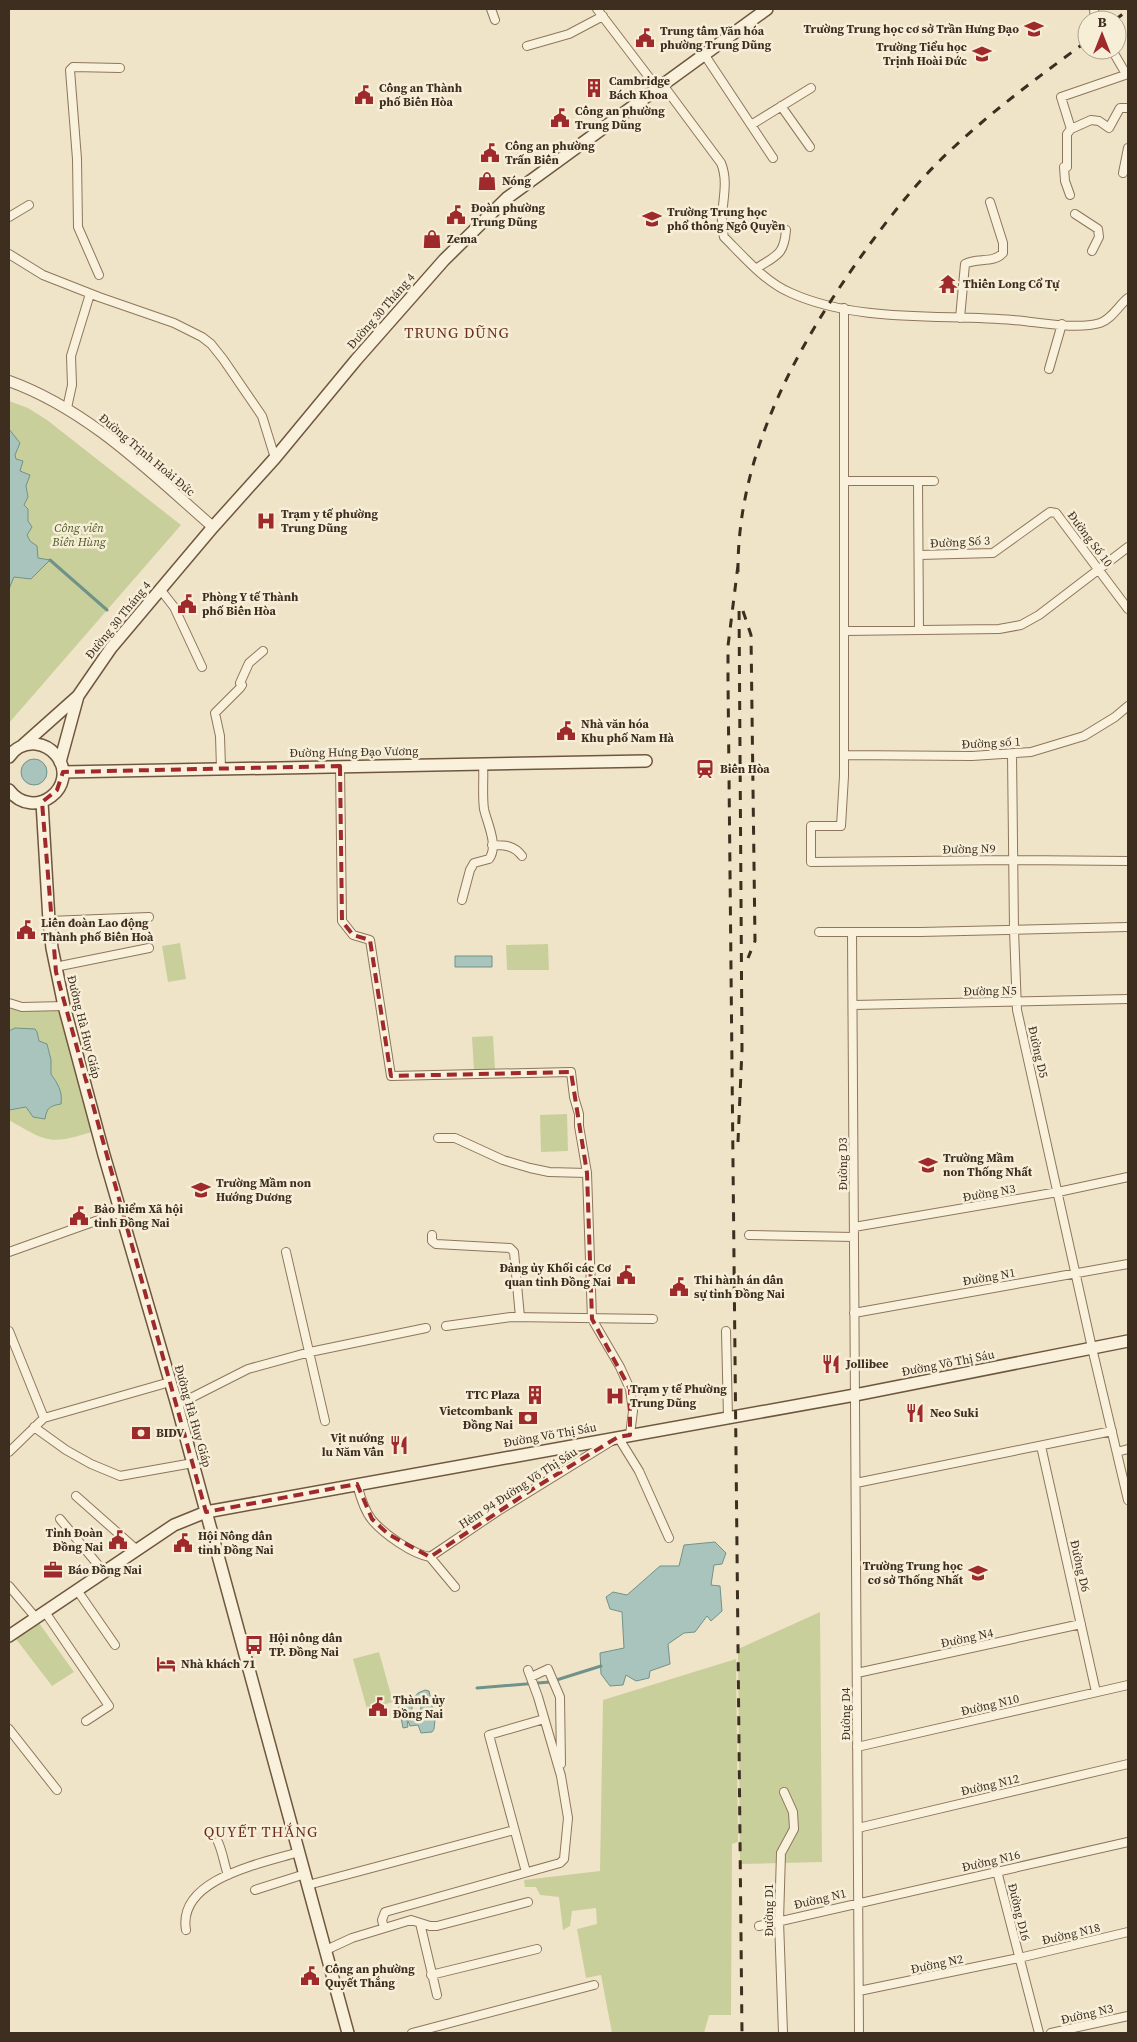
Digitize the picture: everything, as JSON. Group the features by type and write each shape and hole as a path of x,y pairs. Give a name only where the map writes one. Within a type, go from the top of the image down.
{"main road":[{"name":"Đường 30 Tháng 4","path":"9,757 78,696 111,648 160,589 275,458 389,322 433,272 490,213 532,179 767,9"},
{"name":"Đường 30 Tháng 4","path":"42,802 58,790 62,781 62,767 78,696"},
{"path":"22,746 35,744 44,746 52,751 62,767"},
{"name":"Đường Hưng Đạo Vương","path":"62,767 221,768 646,762"},
{"path":"9,790 15,797 24,802 42,802"},
{"name":"Đường Hà Huy Giáp","path":"42,802 48,920 55,967 64,1006 177,1405 348,2033"},
{"name":"Đường Võ Thị Sáu","path":"9,1636 179,1522 206,1512 855,1395 1128,1341"}],"street":[{"path":"491,9 494,20"},
{"path":"598,9 713,152 724,171 724,237 776,285 821,304 844,308 908,316 1062,324 1102,322 1128,298"},
{"path":"527,46 569,34 603,16"},
{"path":"704,54 773,158"},
{"path":"1071,129 1061,97 1127,74 1118,60"},
{"path":"99,275 78,227 77,159 70,70 74,67 120,68"},
{"path":"751,125 810,88"},
{"path":"781,106 810,147"},
{"path":"1070,195 1065,181 1067,134 1071,129 1091,120 1099,121 1109,128 1120,108 1128,108"},
{"path":"1123,173 1128,148"},
{"path":"960,318 965,264 971,261 998,258 1004,253 1003,243 990,202"},
{"path":"9,216 29,205"},
{"path":"1075,214 1098,229 1099,236 1092,251"},
{"path":"757,268 777,255 784,247 786,230"},
{"path":"9,254 43,275 90,294 174,323 202,337 228,366 262,416 275,458"},
{"path":"67,408 72,385 71,356 90,294"},
{"path":"844,308 844,755"},
{"path":"1049,369 1062,324"},
{"name":"Đường Trịnh Hoài Đức","path":"9,381 35,391 67,408 119,445 213,527"},
{"path":"844,481 934,481"},
{"path":"918,481 919,630"},
{"name":"Đường Số 3","path":"919,555 993,553 1050,512"},
{"name":"Đường Số 10","path":"1050,512 1056,513 1128,609"},
{"path":"844,631 1000,629 1021,625 1039,616 1128,547"},
{"path":"160,589 174,607 202,667"},
{"path":"221,768 220,736 215,713 240,688 242,685 240,683 250,663 263,651"},
{"name":"Đường số 1","path":"844,755 1012,754 1057,745 1084,736 1115,717 1128,706"},
{"name":"Đường D5","path":"1012,754 1014,930 1019,1020 1128,1500"},
{"name":"Đường N9","path":"844,755 842,826 811,826 811,862 1128,861"},
{"path":"462,900 470,870 474,863 491,857 492,845 489,822 485,810 483,764"},
{"path":"340,766 342,921 353,935 370,940 391,1076 571,1072 587,1173 592,1319 620,1367 630,1389 633,1411 630,1435"},
{"path":"492,845 506,845 519,852 522,856"},
{"path":"48,920 149,917"},
{"path":"819,932 1128,927"},
{"name":"Đường D3","path":"852,932 855,1395"},
{"path":"55,967 149,948"},
{"name":"Đường N5","path":"853,1005 1128,999"},
{"path":"9,1003 22,1007 64,1006"},
{"path":"438,1138 455,1138 503,1160 530,1168 549,1172 587,1173"},
{"name":"Đường N3","path":"854,1227 1058,1192 1128,1177"},
{"path":"9,1252 121,1212"},
{"path":"432,1235 432,1240 436,1244 510,1248 514,1252 520,1317"},
{"path":"749,1235 854,1238"},
{"path":"286,1252 325,1422"},
{"name":"Đường N1","path":"854,1313 1128,1264"},
{"path":"446,1326 520,1317 653,1319"},
{"path":"177,1405 248,1369 310,1352 426,1328"},
{"path":"9,1331 44,1418"},
{"path":"726,1331 728,1418"},
{"path":"9,1452 44,1418 170,1382"},
{"name":"Đường D4","path":"855,1395 859,2033"},
{"path":"34,1428 66,1450 91,1464 120,1476 193,1463"},
{"path":"856,1483 1112,1431"},
{"path":"618,1437 639,1471 669,1538"},
{"name":"Hẻm 94 Đường Võ Thị Sáu","path":"430,1557 498,1511 618,1437"},
{"name":"Đường D6","path":"1041,1446 1096,1692"},
{"path":"1117,1452 1128,1449"},
{"path":"356,1484 362,1501 372,1519 405,1546 422,1556 430,1557 455,1587"},
{"path":"76,1496 137,1550"},
{"path":"60,1519 104,1572"},
{"path":"9,1586 40,1615 108,1706 86,1721"},
{"path":"77,1590 115,1645"},
{"name":"Đường N4","path":"857,1673 1081,1624"},
{"path":"384,1928 382,1920 385,1912 560,1863 564,1859 568,1818 561,1776 538,1697 529,1674 548,1669 560,1697 561,1776"},
{"name":"Đường N10","path":"857,1747 1128,1685"},
{"path":"526,1872 489,1735 544,1719"},
{"path":"9,1729 57,1790"},
{"name":"Đường N12","path":"858,1828 1128,1764"},
{"name":"Đường D1","path":"783,2033 780,1921 781,1853 794,1829 793,1812 784,1792"},
{"path":"255,1890 514,1830"},
{"path":"218,1842 223,1852 223,1861 228,1875"},
{"name":"Đường N16","path":"858,1902 1128,1842"},
{"path":"186,1930 187,1914 196,1898 211,1883 228,1875 299,1852"},
{"name":"Đường D16","path":"997,1871 1020,1958"},
{"path":"326,1950 352,1938 411,1920 430,1926 437,1926 528,1902"},
{"name":"Đường N1","path":"759,1926 858,1902"},
{"path":"407,1906 411,1920"},
{"path":"420,1923 437,1995"},
{"name":"Đường N18","path":"1020,1958 1128,1932"},
{"path":"431,1975 537,1950"},
{"path":"1020,1958 1039,2033"},
{"name":"Đường N2","path":"859,1991 1020,1958"},
{"path":"412,2033 594,1985"},
{"name":"Đường N3","path":"1051,2033 1128,2016"}],"highlighted area":[{"path":"340,766 342,921 353,935 370,940 391,1076 571,1072 587,1173 592,1319 630,1389 630,1435 618,1437 536,1487 430,1557 388,1534 372,1519 357,1484 206,1512 56,972 42,802 57,790 63,772"}],"green space":[{"name":"Công viên Biên Hùng","path":"9,401 28,408 47,420 181,525 9,723"},
{"path":"180,943 186,979 168,982 162,946"},
{"path":"548,944 549,970 507,970 506,945"},
{"path":"9,1005 58,1009 92,1132 66,1139 49,1139 32,1133 9,1120"},
{"path":"493,1036 495,1069 474,1070 472,1037"},
{"path":"567,1114 568,1151 541,1152 540,1115"},
{"path":"820,1612 822,1862 740,1864 738,1649"},
{"path":"39,1623 74,1672 52,1686 16,1639"},
{"path":"379,1652 393,1702 367,1709 353,1659"},
{"path":"736,1659 738,1842 732,1844 731,2015 709,2015 704,2033 612,2033 601,1975 586,1978 577,1929 597,1924 596,1908 572,1911 570,1926 563,1930 559,1897 540,1895 536,1887 525,1887 524,1880 600,1871 603,1700"}],"water":[{"path":"9,429 20,443 15,455 16,459 23,461 20,471 30,475 26,486 28,497 24,505 28,509 28,521 32,527 27,535 30,541 37,546 38,558 50,560 31,579 14,577 9,589"},
{"path":"34,759 43,763 47,772 43,781 34,785 25,781 21,772 25,763"},
{"path":"455,956 492,956 492,967 455,967"},
{"path":"15,1028 35,1029 39,1041 47,1044 51,1060 51,1074 59,1087 61,1104 52,1106 48,1110 45,1119 33,1117 26,1107 9,1110 9,1031"},
{"path":"715,1542 726,1553 722,1564 714,1565 711,1585 720,1586 722,1611 711,1621 707,1616 695,1632 684,1633 668,1644 670,1664 650,1671 649,1678 636,1681 626,1675 623,1685 610,1686 601,1674 600,1653 624,1648 622,1612 610,1609 606,1597 613,1592 627,1595 660,1566 679,1566 684,1545"},
{"path":"425,1690 429,1691 435,1720 434,1729 432,1732 421,1733 418,1725 410,1726 408,1721 411,1720 410,1716 418,1719 420,1717 421,1707 417,1701 412,1702 412,1713 408,1714 407,1719 408,1727 403,1728 398,1703 406,1697 415,1697 418,1693"}],"waterway":[{"path":"50,560 107,610"},
{"path":"477,1688 550,1682 601,1666"}],"railway":[{"path":"738,572 741,527 748,483 761,440 777,399 797,358 844,281 899,206 942,158 1002,105 1077,48"},
{"path":"738,565 728,646 728,679 742,2033"},
{"path":"738,1142 742,1049 739,602"},
{"path":"743,611 751,635 755,941 748,958"}],"place":[{"name":"Trường Trung học cơ sở Trần Hưng Đạo","path":"1034,29"},
{"name":"Trung tâm Văn hóa phường Trung Dũng","path":"645,38"},
{"name":"Trường Tiểu học Trịnh Hoài Đức","path":"982,54"},
{"name":"Cambridge Bách Khoa","path":"594,88"},
{"name":"Công an Thành phố Biên Hòa","path":"364,95"},
{"name":"Công an phường Trung Dũng","path":"560,118"},
{"name":"Công an phường Trấn Biên","path":"490,153"},
{"name":"Nóng","path":"487,181"},
{"name":"Đoàn phường Trung Dũng","path":"456,215"},
{"name":"Trường Trung học phổ thông Ngô Quyền","path":"652,219"},
{"name":"Zema","path":"432,239"},
{"name":"Thiên Long Cổ Tự","path":"948,284"},
{"name":"Trạm y tế phường Trung Dũng","path":"266,521"},
{"name":"Phòng Y tế Thành phố Biên Hòa","path":"187,604"},
{"name":"Nhà văn hóa Khu phố Nam Hà","path":"566,731"},
{"name":"Biên Hòa","path":"705,769"},
{"name":"Liên đoàn Lao động Thành phố Biên Hoà","path":"26,930"},
{"name":"Trường Mầm non Thống Nhất","path":"928,1165"},
{"name":"Trường Mầm non Hướng Dương","path":"201,1190"},
{"name":"Bảo hiểm Xã hội tỉnh Đồng Nai","path":"79,1216"},
{"name":"Đảng ủy Khối các Cơ quan tỉnh Đồng Nai","path":"626,1275"},
{"name":"Thi hành án dân sự tỉnh Đồng Nai","path":"679,1287"},
{"name":"Jollibee","path":"831,1364"},
{"name":"TTC Plaza","path":"535,1395"},
{"name":"Trạm y tế Phường Trung Dũng","path":"615,1396"},
{"name":"Neo Suki","path":"915,1413"},
{"name":"Vietcombank Đồng Nai","path":"528,1418"},
{"name":"BIDV","path":"141,1433"},
{"name":"Vịt nướng lu Năm Vân","path":"399,1445"},
{"name":"Tỉnh Đoàn Đồng Nai","path":"118,1540"},
{"name":"Hội Nông dân tỉnh Đồng Nai","path":"183,1543"},
{"name":"Báo Đồng Nai","path":"53,1570"},
{"name":"Trường Trung học cơ sở Thống Nhất","path":"978,1573"},
{"name":"Hội nông dân TP. Đồng Nai","path":"254,1645"},
{"name":"Nhà khách 71","path":"166,1664"},
{"name":"Thành ủy Đồng Nai","path":"378,1707"},
{"name":"Công an phường Quyết Thắng","path":"310,1976"}],"district":[{"name":"TRUNG DŨNG","path":"457,333"},
{"name":"QUYẾT THẮNG","path":"261,1832"}]}
